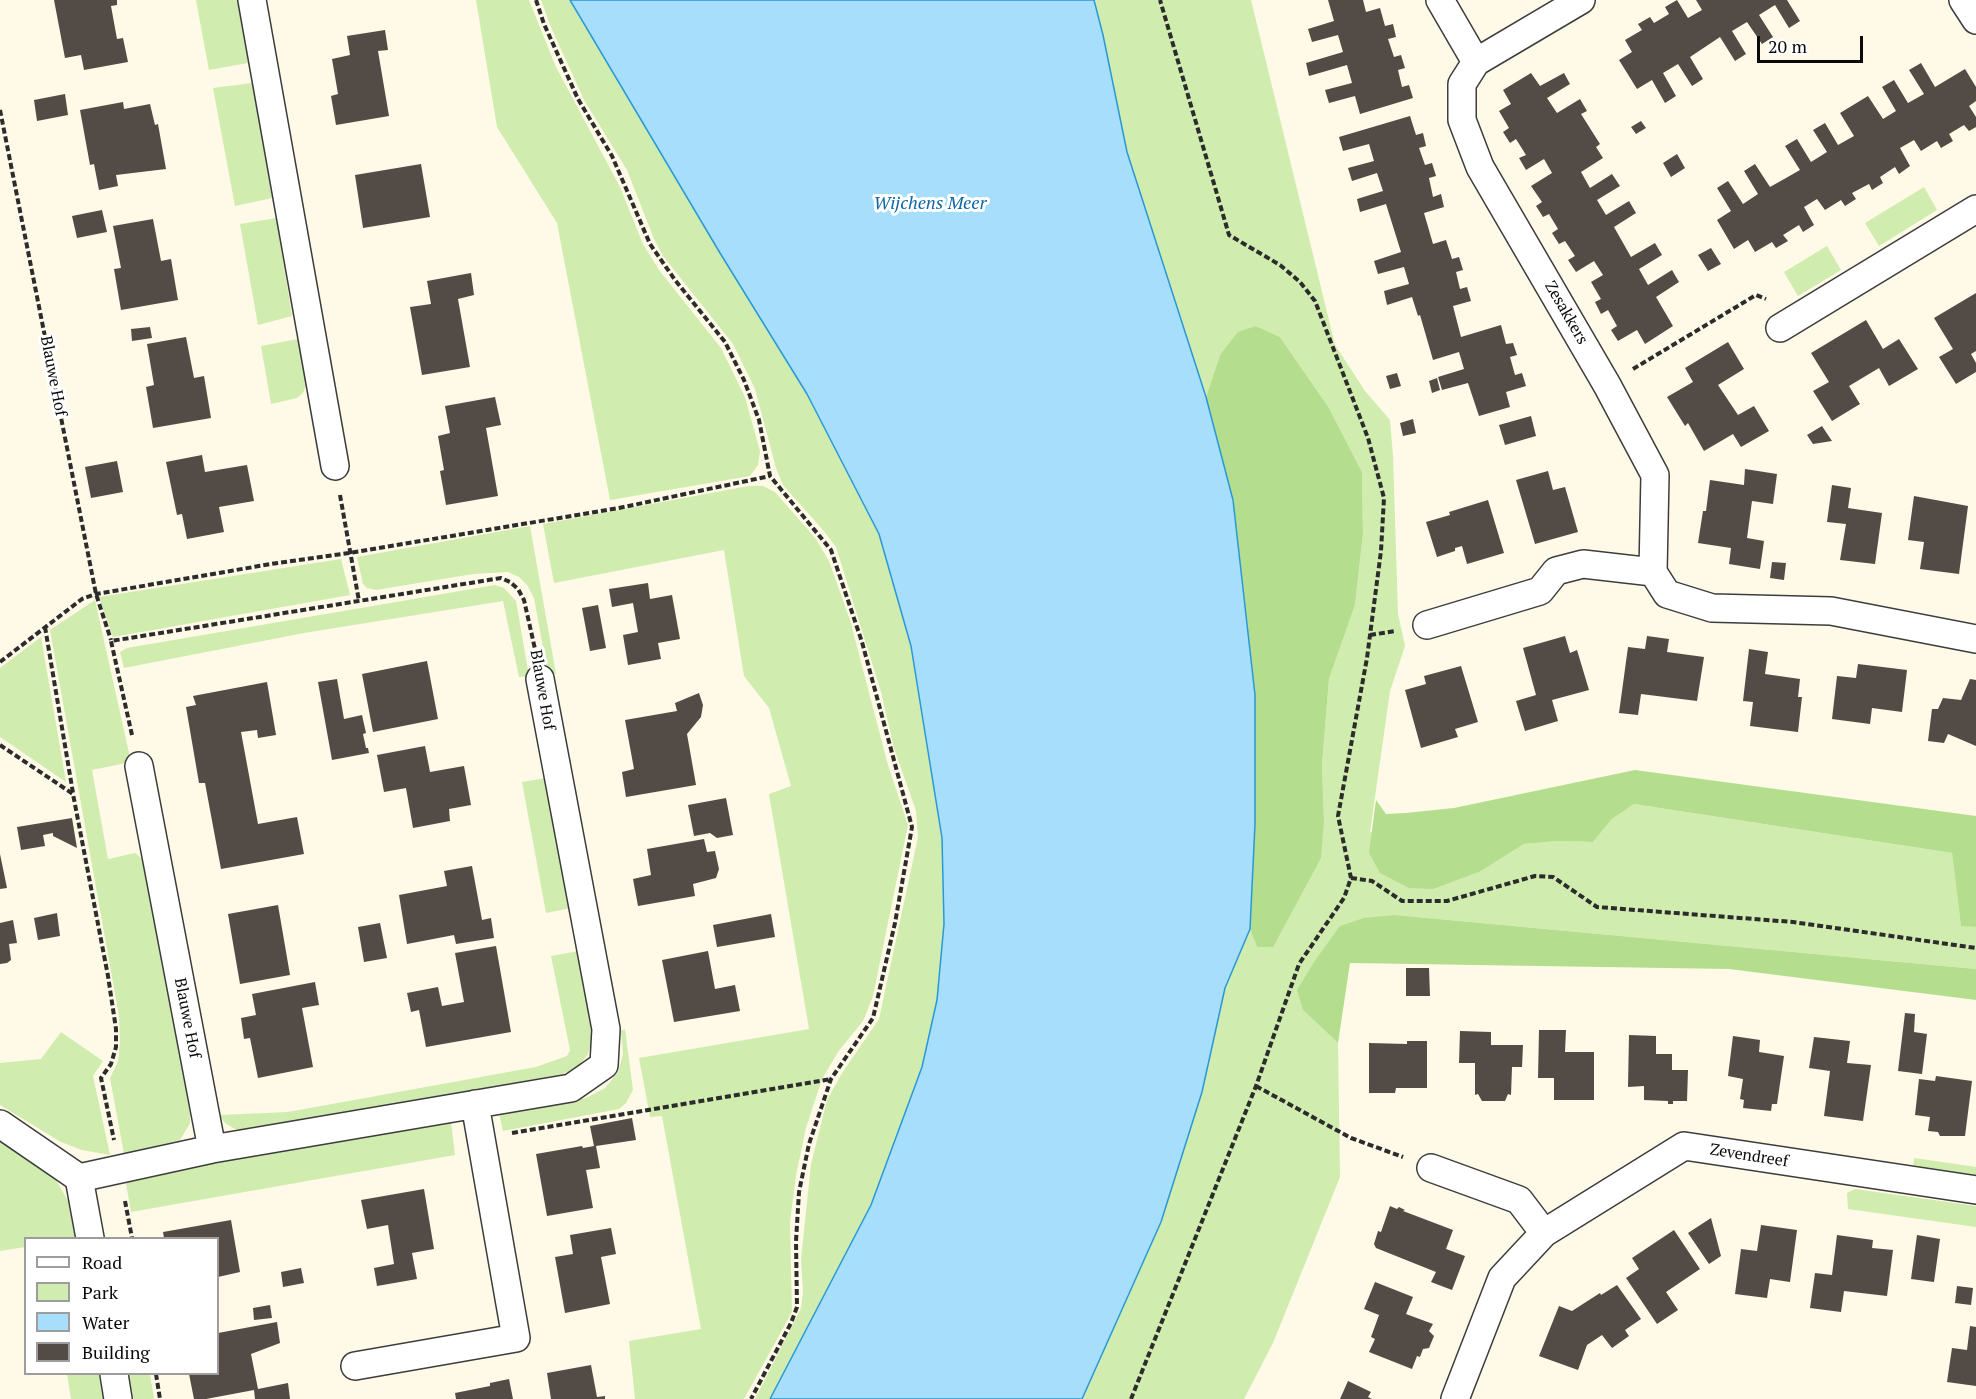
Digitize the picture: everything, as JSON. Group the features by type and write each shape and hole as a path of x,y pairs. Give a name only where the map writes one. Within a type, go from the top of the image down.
{"street":[{"path":"252,0 335,466"},
{"path":"1440,0 1476,62 1581,0"},
{"path":"1963,0 1976,20"},
{"name":"Zesakkers","path":"1476,62 1462,84 1462,120 1480,167 1607,385 1655,475 1653,572"},
{"path":"1791,321 1976,209"},
{"path":"1427,625 1540,591 1556,571 1583,564 1653,572 1667,594 1712,608 1831,611 1966,639 1976,639"},
{"name":"Blauwe Hof","path":"79,1178 212,1149 572,1088 604,1065 606,1029 540,679"},
{"name":"Blauwe Hof","path":"139,766 212,1149"},
{"path":"356,1366 516,1338 475,1104"},
{"path":"0,1124 79,1178 90,1237"},
{"name":"Zevendreef","path":"1455,1399 1502,1278 1545,1233 1683,1146 1976,1190"},
{"path":"1431,1168 1519,1200 1545,1233"},
{"path":"114,1375 118,1399"}],"path":[{"path":"536,0 544,24 578,99 612,156 650,244 675,280 725,342 744,380 759,420 770,476 831,550 862,642 912,827 895,923 873,1018 831,1079 809,1144 799,1192 796,1241 797,1308 751,1399"},
{"path":"1131,1399 1256,1086 1299,964 1344,898 1350,878 1347,852 1338,816 1367,658 1381,551 1384,498 1368,438 1315,301 1300,282 1280,265 1229,235 1160,0"},
{"name":"Blauwe Hof","path":"0,110 96,594 111,641 139,766"},
{"path":"1607,385 1756,295 1791,321"},
{"path":"335,466 359,601"},
{"path":"0,662 82,599 96,594 619,507 770,476"},
{"name":"Blauwe Hof","path":"111,641 501,578 518,589 524,600 540,679"},
{"path":"45,627 116,1029 116,1047 111,1064 101,1078 132,1237"},
{"path":"0,745 73,794"},
{"path":"1350,878 1372,881 1402,901 1447,902 1535,876 1553,877 1597,907 1793,921 1976,948"},
{"path":"481,1139 831,1079"},
{"path":"1256,1086 1351,1138 1431,1168"},
{"path":"156,1375 160,1399"}],"green space":[{"path":"196,0 237,0 248,63 209,70"},
{"path":"476,0 529,0 556,67 620,187 643,244 659,270 721,348 745,397 760,451 758,465 750,476 610,500 557,223 497,127"},
{"path":"541,0 570,0 720,253 807,394 879,534 911,646 942,838 944,924 937,1000 922,1067 871,1205 770,1399 755,1399 801,1308 803,1292 801,1259 811,1164 827,1100 842,1073 879,1019 918,837 916,811 894,748 881,692 836,547 783,485 776,468 755,389 733,344 663,256 627,170 584,100"},
{"path":"1094,0 1251,0 1335,345 1365,391 1390,420 1398,614 1405,646 1390,691 1370,832 1481,871 1524,844 1558,841 1593,842 1612,819 1634,804 1952,853 1961,925 1976,927 1976,969 1395,915 1303,1010 1338,1043 1340,1177 1273,1343 1244,1399 1082,1399 1161,1222 1202,1092 1225,988 1250,929 1257,947 1324,820 1322,765 1329,679 1355,605 1363,534 1362,472 1329,408 1280,337 1256,326 1220,355 1206,397 1127,152"},
{"path":"252,83 272,198 235,206 213,88"},
{"path":"1924,187 1937,210 1879,246 1865,223"},
{"path":"276,218 292,316 258,325 240,224"},
{"path":"1827,246 1841,270 1798,296 1784,272"},
{"path":"1256,326 1280,337 1329,408 1362,472 1363,534 1355,605 1329,679 1322,765 1324,820 1321,858 1273,947 1257,947 1250,929 1255,824 1255,695 1233,500 1206,397 1220,355 1238,332"},
{"path":"298,339 306,385 303,393 297,398 271,404 261,346"},
{"path":"749,486 763,486 775,492 816,539 829,561 850,620 888,765 908,825 873,996 863,1021 838,1052 822,1079 806,1128 796,1175 790,1222 792,1312 744,1399 635,1399 629,1341 701,1329 662,1116 650,1117 639,1058 809,1029 769,794 791,786 769,708 744,676 724,550 554,583 543,524"},
{"path":"530,526 556,674 548,675 534,598 527,585 519,577 508,572 473,574 376,590 367,588 363,584 357,557"},
{"path":"341,559 350,595 113,637 99,597"},
{"path":"495,585 504,588 516,601 529,676 519,677 503,601 304,633 124,668 120,652 127,648"},
{"path":"95,600 131,762 92,770 108,859 135,853 145,861 190,1114 190,1123 180,1140 124,1154 110,1078 118,1061 119,1016 50,630"},
{"path":"41,637 66,782 0,737 0,668"},
{"path":"1635,770 1976,816 1976,927 1961,926 1952,853 1634,804 1612,819 1593,842 1558,841 1524,844 1481,871 1433,889 1409,888 1380,873 1369,853 1376,800 1386,814 1454,808"},
{"path":"546,778 571,908 546,913 522,782"},
{"path":"1395,915 1976,969 1976,1000 1729,969 1350,963 1338,1043 1303,1010 1297,990 1340,926 1364,918"},
{"path":"579,951 593,1023 593,1039 587,1056 577,1067 563,1074 245,1131 235,1129 225,1123 219,1115 288,1112 536,1067 567,1056 570,1050 551,956"},
{"path":"625,1029 633,1090 626,1103 619,1109 503,1131 499,1113 586,1098 605,1088 618,1072 623,1054 621,1031"},
{"path":"61,1032 103,1061 93,1076 110,1155 82,1150 61,1142 0,1105 0,1063 41,1059"},
{"path":"451,1122 455,1155 131,1212 125,1178"},
{"path":"0,1137 55,1178 68,1201 75,1237 24,1237 24,1247 0,1251"},
{"path":"1914,1158 1976,1167 1976,1182 1913,1172"},
{"path":"1855,1189 1976,1206 1976,1227 1848,1209 1847,1193"},
{"path":"67,1375 99,1375 103,1399 71,1399"},
{"path":"127,1375 150,1375 154,1399 131,1399"}],"water":[{"name":"Wijchens Meer","path":"570,0 1094,0 1127,152 1206,397 1233,500 1255,695 1255,824 1250,929 1225,988 1202,1092 1161,1222 1082,1399 770,1399 871,1205 922,1067 937,1000 944,924 942,838 911,646 879,534 807,394 720,253"}],"building":[{"path":"54,0 117,0 117,5 111,6 117,39 123,38 128,62 84,70 81,55 65,58"},
{"path":"1328,0 1363,0 1366,12 1380,8 1385,26 1393,24 1396,37 1388,39 1394,57 1401,55 1405,68 1398,70 1402,87 1409,85 1413,98 1360,114 1355,96 1329,103 1325,90 1352,83 1347,65 1309,76 1306,63 1343,52 1338,35 1312,42 1308,29 1334,21"},
{"path":"1677,0 1688,18 1702,10 1696,0 1787,0 1800,21 1789,28 1775,5 1759,15 1773,37 1762,44 1747,22 1732,31 1746,54 1735,61 1720,37 1690,57 1703,79 1692,86 1678,64 1663,73 1676,96 1665,103 1652,80 1637,89 1619,60 1632,52 1625,40 1642,30 1638,24 1650,17 1654,23 1669,14 1665,7"},
{"path":"385,30 388,50 378,51 389,116 336,125 331,96 338,94 332,59 350,55 347,36"},
{"path":"1921,63 1935,87 1965,69 1976,87 1976,101 1969,106 1976,117 1976,127 1969,131 1964,125 1949,134 1953,141 1941,148 1937,141 1921,151 1914,140 1900,148 1910,166 1899,174 1895,167 1880,177 1883,183 1872,190 1869,184 1852,193 1856,199 1845,206 1841,200 1825,210 1817,199 1804,207 1814,225 1803,232 1799,225 1783,235 1788,241 1776,248 1772,242 1755,252 1748,240 1734,249 1717,220 1731,211 1717,188 1728,181 1743,204 1758,194 1744,171 1755,164 1770,187 1800,170 1785,146 1797,139 1811,162 1827,152 1813,130 1825,123 1838,145 1854,136 1840,113 1868,96 1883,119 1896,111 1882,87 1894,80 1908,103 1924,94 1909,70"},
{"path":"1531,73 1540,86 1564,73 1570,84 1547,98 1557,113 1580,99 1587,111 1581,114 1600,144 1596,147 1603,158 1581,172 1590,188 1612,174 1620,186 1597,200 1606,215 1629,201 1636,213 1614,227 1631,257 1655,243 1662,255 1639,269 1648,285 1672,270 1679,282 1656,297 1673,326 1645,344 1637,330 1618,341 1611,330 1617,326 1608,310 1601,314 1595,302 1601,299 1591,282 1603,275 1594,261 1576,272 1568,260 1575,256 1565,241 1559,244 1552,233 1558,229 1549,214 1543,217 1536,206 1542,202 1531,186 1552,173 1544,159 1526,170 1519,158 1526,155 1516,139 1510,143 1503,132 1509,128 1499,111 1511,104 1503,90"},
{"path":"65,94 68,115 37,121 34,100"},
{"path":"123,102 124,109 150,104 155,125 158,124 166,169 116,175 118,186 99,190 94,164 90,165 80,110"},
{"path":"1410,116 1416,135 1423,133 1426,146 1419,148 1425,165 1432,163 1436,176 1429,178 1433,197 1441,194 1444,207 1424,213 1433,244 1446,240 1452,259 1459,257 1463,270 1456,272 1460,289 1467,287 1471,301 1453,306 1461,337 1501,325 1506,344 1513,343 1517,355 1510,357 1515,375 1522,373 1526,386 1506,392 1510,407 1479,416 1468,383 1442,390 1438,377 1464,369 1459,352 1433,360 1420,315 1418,316 1412,297 1387,305 1384,291 1409,284 1404,267 1378,274 1374,261 1401,252 1386,204 1360,212 1357,199 1383,191 1377,173 1352,181 1348,168 1374,161 1369,144 1343,151 1339,137"},
{"path":"1641,121 1646,128 1636,134 1631,127"},
{"path":"1677,154 1685,168 1671,177 1663,163"},
{"path":"421,164 430,217 363,228 355,175"},
{"path":"102,210 107,232 77,238 72,216"},
{"path":"153,219 161,261 171,259 178,300 121,310 114,269 121,268 113,226"},
{"path":"1711,248 1721,264 1708,271 1698,255"},
{"path":"471,273 474,295 458,299 470,367 422,375 410,307 431,304 427,281"},
{"path":"1976,293 1976,351 1971,354 1976,363 1976,372 1956,384 1939,357 1953,349 1934,318"},
{"path":"1866,320 1883,349 1899,339 1918,369 1889,386 1879,368 1849,386 1860,404 1832,421 1813,391 1829,382 1811,353"},
{"path":"150,327 152,338 132,341 131,329"},
{"path":"186,337 194,378 204,376 211,418 153,428 146,387 154,385 147,344"},
{"path":"1728,342 1744,369 1718,385 1738,415 1754,406 1769,431 1741,447 1733,434 1704,451 1688,423 1685,426 1667,397 1693,382 1685,368"},
{"path":"1397,373 1401,386 1390,389 1386,376"},
{"path":"1437,378 1440,390 1432,393 1429,381"},
{"path":"495,397 501,425 486,428 498,496 446,505 440,471 444,470 438,436 450,433 445,406"},
{"path":"1531,416 1536,436 1505,445 1499,425"},
{"path":"1413,419 1416,433 1403,436 1400,423"},
{"path":"1822,426 1832,441 1813,444 1807,435"},
{"path":"202,455 205,472 247,465 254,501 219,507 224,532 187,539 182,514 177,515 166,462"},
{"path":"117,461 123,492 91,498 85,467"},
{"path":"1745,469 1777,474 1773,504 1752,501 1747,538 1764,541 1760,569 1729,564 1731,548 1698,543 1703,511 1706,511 1710,480 1744,485"},
{"path":"1548,471 1553,490 1565,487 1578,532 1535,544 1516,480"},
{"path":"1832,485 1851,488 1848,508 1882,513 1875,564 1840,560 1846,524 1827,522"},
{"path":"1914,496 1968,506 1959,574 1920,569 1924,542 1908,540"},
{"path":"1488,500 1504,553 1467,564 1462,546 1437,557 1426,522"},
{"path":"1772,562 1786,563 1784,580 1770,578"},
{"path":"648,583 650,599 672,595 680,639 658,643 661,659 628,665 623,635 638,632 633,603 612,607 609,589"},
{"path":"598,605 606,648 590,651 582,608"},
{"path":"1565,636 1570,653 1577,650 1589,690 1552,700 1558,721 1525,731 1516,701 1536,695 1523,648"},
{"path":"1647,636 1669,639 1667,652 1704,657 1697,701 1641,694 1638,715 1619,713 1628,647 1645,649"},
{"path":"1749,649 1768,652 1765,674 1800,679 1798,697 1802,697 1798,732 1750,726 1753,702 1743,701"},
{"path":"427,661 438,719 373,732 362,674"},
{"path":"1858,664 1907,670 1902,712 1872,708 1870,724 1832,719 1837,676 1856,678"},
{"path":"1461,666 1478,722 1455,729 1458,737 1421,748 1405,690 1426,684 1424,676"},
{"path":"337,679 344,719 362,715 366,733 363,734 369,753 332,760 318,682"},
{"path":"1970,679 1976,680 1976,746 1948,734 1944,743 1928,741 1932,709 1938,709 1943,698 1961,700"},
{"path":"267,682 276,735 258,738 257,730 241,732 258,824 297,817 304,854 221,869 205,783 199,783 186,707 196,705 193,696"},
{"path":"699,693 703,705 701,717 687,734 696,785 626,797 622,772 634,769 625,720 677,711 675,703"},
{"path":"425,746 430,772 464,766 471,805 449,809 450,821 413,828 406,788 384,792 377,755"},
{"path":"726,798 733,835 717,838 710,833 694,836 688,805"},
{"path":"72,818 77,848 53,836 53,833 43,835 45,846 21,850 17,827"},
{"path":"704,839 707,852 715,851 719,869 716,878 693,884 695,896 638,906 633,879 651,875 647,849"},
{"path":"0,854 7,888 0,889"},
{"path":"472,866 482,920 491,918 494,938 456,944 454,935 407,944 399,895 447,886 444,871"},
{"path":"278,905 290,975 240,984 228,914"},
{"path":"57,913 60,936 38,940 34,918"},
{"path":"771,914 775,937 717,947 713,925"},
{"path":"13,920 17,943 9,944 11,960 0,964 0,923"},
{"path":"380,923 387,958 364,962 358,927"},
{"path":"496,946 511,1032 426,1047 419,1010 411,1012 407,993 438,987 442,1006 464,1002 455,953"},
{"path":"708,951 715,989 735,985 740,1011 674,1022 662,960"},
{"path":"1406,968 1429,968 1430,996 1406,996"},
{"path":"315,982 319,1005 302,1008 313,1067 258,1078 250,1038 244,1039 241,1018 256,1015 252,994"},
{"path":"1905,1013 1915,1014 1914,1032 1927,1034 1922,1074 1898,1071"},
{"path":"1539,1030 1566,1030 1565,1052 1594,1052 1594,1100 1554,1100 1554,1078 1538,1078"},
{"path":"1460,1031 1491,1032 1491,1045 1523,1045 1522,1067 1512,1067 1511,1095 1508,1094 1505,1101 1482,1101 1478,1094 1475,1095 1475,1063 1459,1063"},
{"path":"1629,1035 1656,1036 1656,1054 1672,1054 1672,1070 1688,1070 1687,1101 1673,1101 1673,1104 1668,1104 1668,1101 1644,1100 1644,1086 1628,1087"},
{"path":"1733,1036 1760,1040 1759,1052 1784,1056 1777,1104 1772,1104 1771,1111 1743,1108 1744,1100 1740,1099 1743,1079 1728,1076"},
{"path":"1814,1037 1850,1041 1847,1063 1871,1065 1863,1121 1824,1116 1830,1071 1809,1068"},
{"path":"1407,1041 1427,1041 1427,1088 1396,1088 1395,1093 1369,1093 1369,1043 1407,1044"},
{"path":"1936,1076 1972,1081 1965,1136 1940,1136 1938,1132 1928,1131 1930,1117 1915,1115 1919,1079 1935,1081"},
{"path":"632,1118 636,1140 596,1146 600,1168 586,1170 593,1208 547,1216 536,1154 594,1146 590,1126"},
{"path":"424,1189 434,1249 412,1253 417,1279 377,1286 374,1268 394,1264 388,1225 367,1229 361,1200"},
{"path":"1390,1206 1397,1209 1399,1207 1405,1210 1403,1211 1453,1230 1446,1249 1465,1256 1452,1290 1431,1282 1436,1272 1376,1248 1374,1244 1378,1231 1381,1232"},
{"path":"1711,1218 1721,1256 1709,1264 1688,1233"},
{"path":"231,1220 240,1272 219,1277 219,1237 164,1237 163,1232"},
{"path":"1761,1225 1797,1230 1790,1282 1770,1279 1767,1298 1735,1294 1741,1249 1757,1251"},
{"path":"611,1228 616,1254 601,1257 610,1304 565,1313 555,1257 573,1254 570,1235"},
{"path":"1674,1230 1700,1269 1666,1292 1678,1310 1657,1324 1626,1278 1639,1269 1632,1258"},
{"path":"1837,1235 1873,1240 1872,1248 1893,1250 1887,1296 1844,1291 1841,1312 1810,1308 1815,1273 1832,1275"},
{"path":"1917,1235 1940,1239 1934,1282 1911,1279"},
{"path":"301,1268 304,1283 283,1287 281,1272"},
{"path":"1375,1282 1413,1297 1406,1314 1433,1324 1429,1331 1434,1336 1429,1348 1423,1349 1420,1357 1417,1356 1412,1369 1369,1352 1375,1339 1371,1337 1379,1315 1364,1309"},
{"path":"1617,1285 1641,1319 1625,1330 1629,1336 1612,1348 1602,1335 1587,1345 1578,1370 1539,1356 1559,1306 1572,1311"},
{"path":"1957,1286 1973,1288 1971,1305 1955,1303"},
{"path":"270,1305 272,1318 254,1320 253,1308"},
{"path":"277,1322 280,1343 251,1354 258,1389 288,1383 290,1399 255,1399 254,1390 194,1399 189,1375 219,1375 219,1333"},
{"path":"1970,1326 1976,1327 1976,1386 1947,1382 1952,1348 1967,1350"},
{"path":"591,1365 597,1397 605,1396 605,1399 551,1399 547,1373"},
{"path":"509,1379 513,1399 456,1399 455,1393 490,1386 490,1383"},
{"path":"1348,1381 1371,1392 1368,1397 1372,1399 1340,1399"}]}
